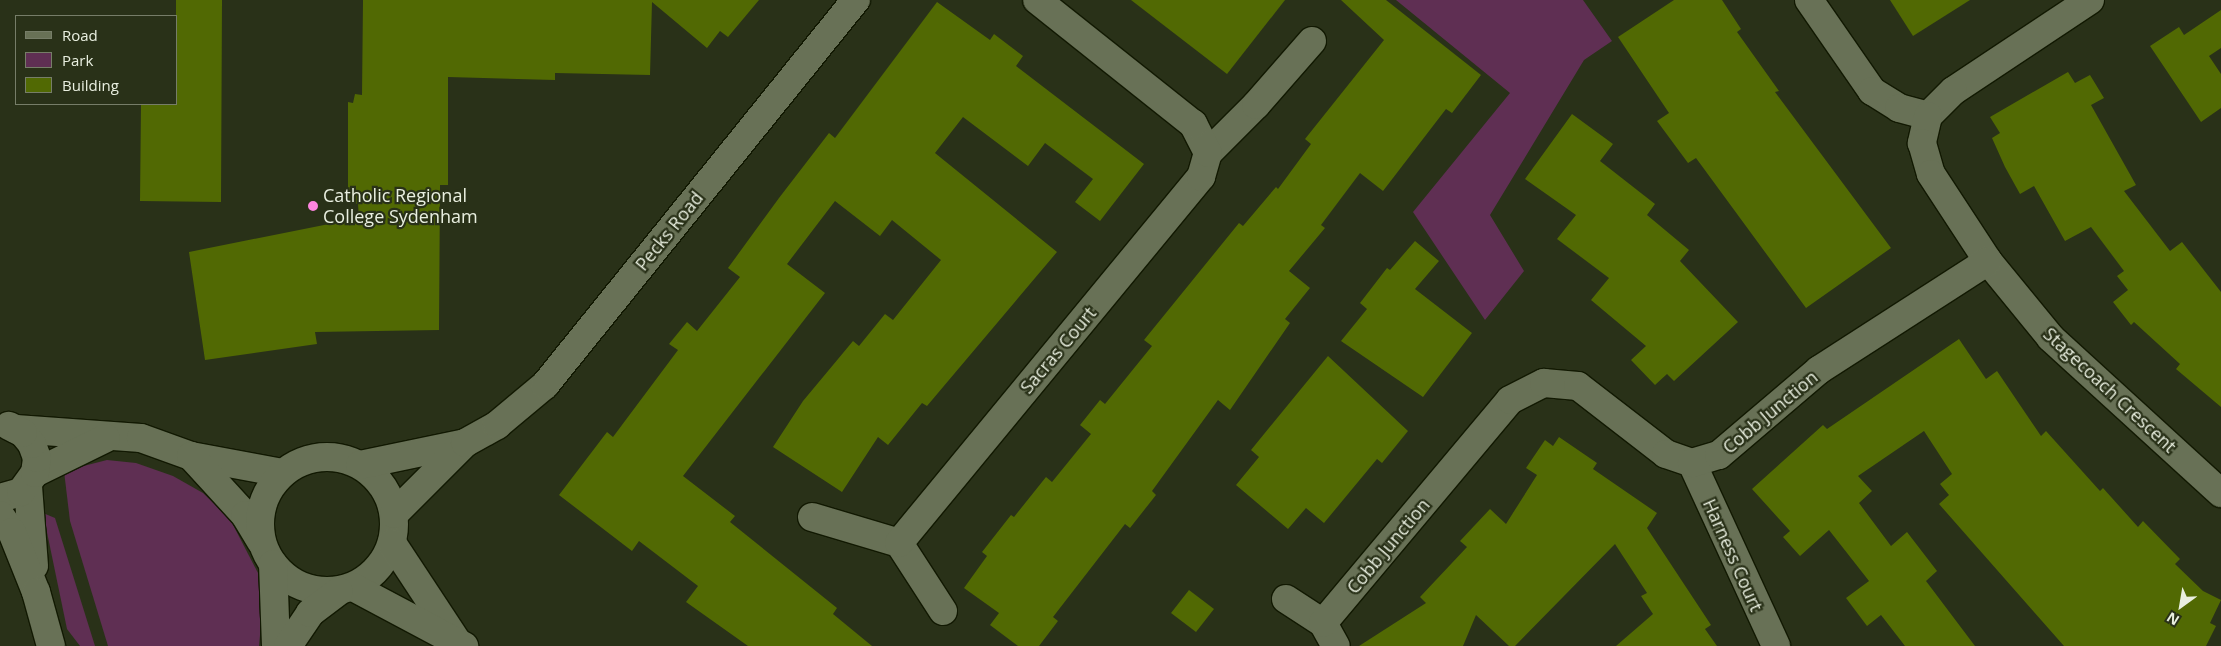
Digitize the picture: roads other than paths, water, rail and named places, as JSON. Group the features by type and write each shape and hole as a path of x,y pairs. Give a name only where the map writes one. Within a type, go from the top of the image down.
{"street":[{"name":"Pecks Road","path":"394,514 465,443 497,425 545,385 856,0"},
{"path":"1037,0 1193,124 1208,152"},
{"path":"1810,0 1872,91 1899,108 1928,116 1953,91 2090,0"},
{"name":"Sacras Court","path":"899,543 1201,177 1208,152 1256,105 1312,40"},
{"name":"Stagecoach Crescent","path":"1928,116 1922,143 1931,174 1988,260 2052,338 2221,493"},
{"name":"Cobb Junction","path":"1286,599 1329,635 1510,400 1544,384 1578,386 1666,454 1692,463 1719,455 1819,370 1988,260"},
{"path":"6,424 157,441 191,456 282,473"},
{"path":"6,424 32,444 36,458 31,479 36,592"},
{"path":"0,498 69,453 109,436"},
{"name":"Pecks Road","path":"360,465 465,443"},
{"path":"191,456 245,515 268,555 302,587 346,589 460,643"},
{"path":"276,646 262,506 282,473 300,462 320,457 340,458 360,465 384,489 394,514 392,543 375,571 310,613 288,646"},
{"name":"Harness Court","path":"1692,463 1776,646"},
{"path":"0,514 12,532 36,592 52,646"},
{"path":"812,517 899,543 943,611"},
{"path":"392,543 460,643"}],"place":[{"name":"Catholic Regional College Sydenham","path":"313,206"}]}
